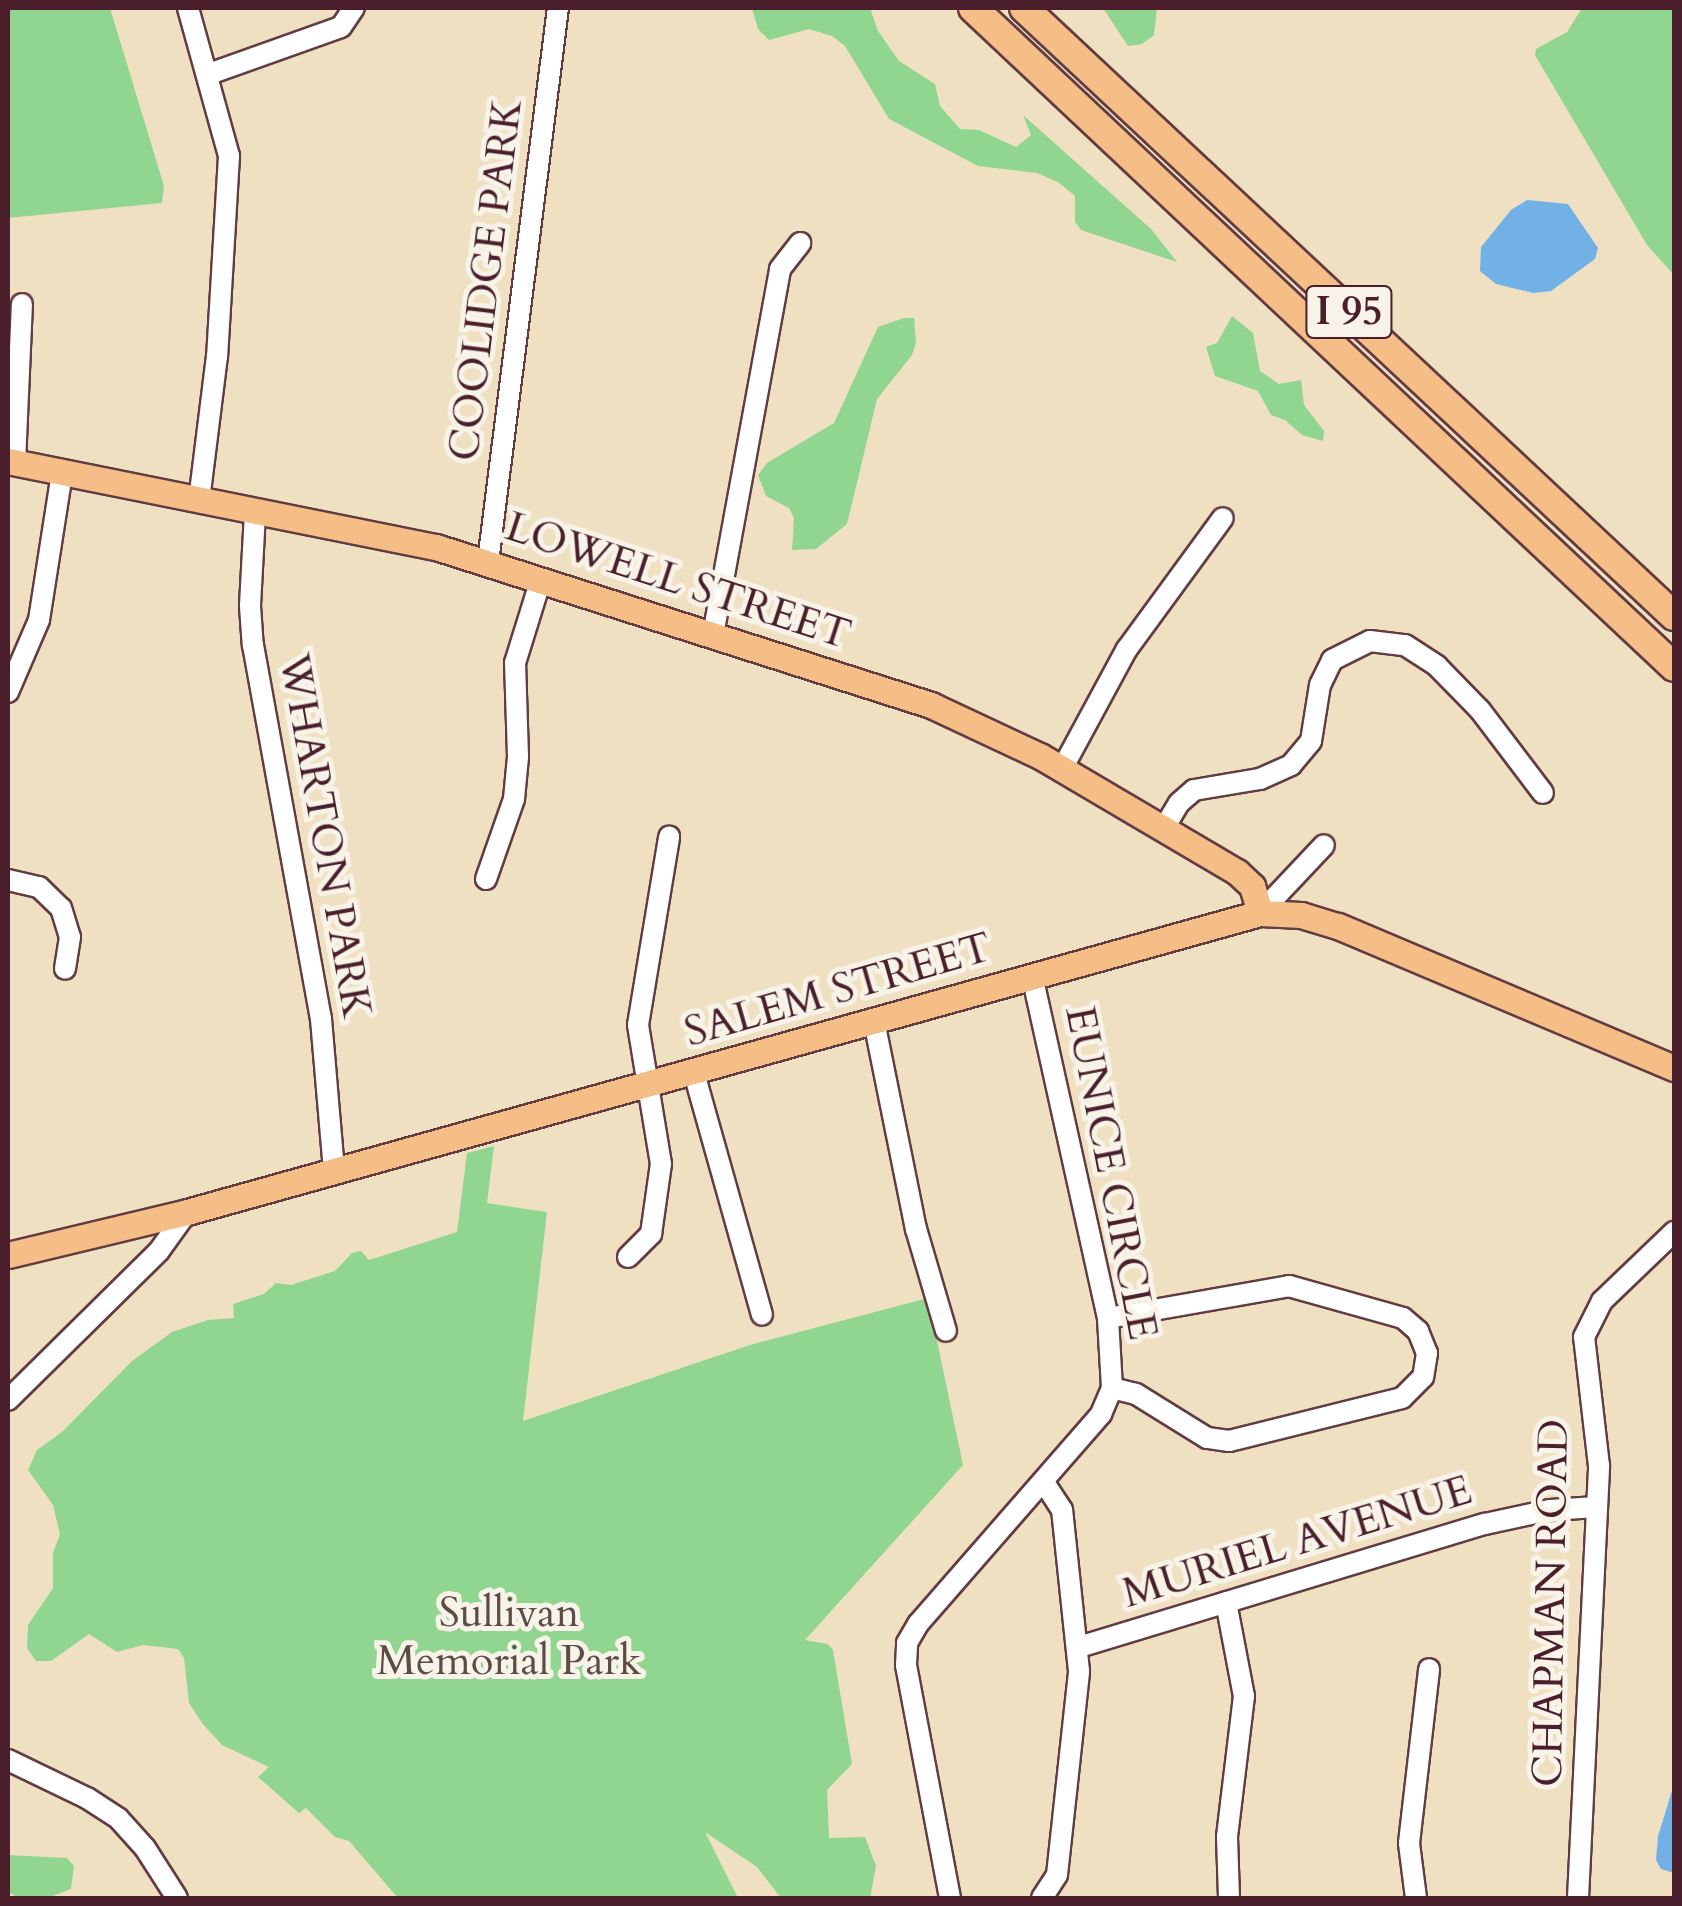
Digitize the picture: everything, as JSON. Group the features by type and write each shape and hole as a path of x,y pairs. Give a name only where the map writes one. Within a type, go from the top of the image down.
{"highway":[{"name":"I 95","path":"973,8 1674,667"},
{"name":"I 95","path":"1024,8 1674,616"}],"main road":[{"name":"LOWELL STREET","path":"11,462 404,540 488,562 943,710 1062,768 1246,878 1260,913"},
{"name":"SALEM STREET","path":"8,1254 187,1212 1260,913 1301,915 1338,926 1674,1068"}],"street":[{"path":"188,8 229,156 217,356 199,502"},
{"path":"208,74 341,27 354,8"},
{"name":"COOLIDGE PARK","path":"488,562 558,8"},
{"path":"713,635 780,270 800,243"},
{"path":"11,462 22,304"},
{"path":"8,692 39,620 62,473"},
{"name":"WHARTON PARK","path":"255,513 250,591 254,645 317,996 334,1171"},
{"path":"1062,768 1127,648 1224,518"},
{"path":"486,879 514,799 518,756 515,663 541,579"},
{"path":"1164,828 1179,803 1194,790 1260,779 1291,765 1311,741 1326,669 1339,654 1370,641 1405,644 1437,666 1480,710 1543,793"},
{"path":"628,1257 644,1244 652,1230 660,1169 638,1021 670,837"},
{"path":"1260,913 1324,845"},
{"path":"8,880 39,887 61,908 70,937 64,969"},
{"name":"EUNICE CIRCLE","path":"950,1898 906,1648 918,1624 1101,1414 1112,1388 1108,1318 1032,976"},
{"path":"874,1021 916,1229 946,1330"},
{"path":"694,1073 762,1315"},
{"path":"9,1396 166,1244 187,1212"},
{"path":"134,1225 148,1229 166,1244"},
{"name":"CHAPMAN ROAD","path":"1580,1895 1598,1507 1598,1432 1584,1359 1585,1332 1602,1301 1674,1232"},
{"path":"1108,1318 1289,1286 1403,1318 1421,1335 1427,1354 1422,1378 1402,1398 1225,1442 1203,1436 1132,1392 1112,1388"},
{"path":"1042,1898 1057,1874 1077,1711 1079,1646 1062,1510 1044,1482"},
{"name":"MURIEL AVENUE","path":"1079,1646 1485,1524 1550,1510 1598,1507"},
{"path":"1226,1602 1244,1696 1227,1837 1230,1898"},
{"path":"1416,1898 1409,1843 1429,1669"},
{"path":"8,1760 87,1798 118,1818 145,1848 178,1898"}],"green space":[{"path":"8,8 110,8 164,186 162,203 8,218"},
{"path":"752,8 870,8 878,31 899,61 935,84 940,106 960,129 979,130 1016,147 1031,135 1023,115 1151,229 1177,262 1081,230 1075,222 1075,196 1058,182 1037,173 978,166 889,119 845,46 832,36 809,29 769,40 758,29"},
{"path":"1098,8 1157,8 1154,35 1142,44 1128,46 1105,11"},
{"path":"1582,8 1674,8 1674,275 1647,245 1535,55 1536,49 1567,32"},
{"path":"1232,316 1253,333 1260,371 1279,384 1301,380 1304,405 1324,431 1323,441 1302,435 1285,420 1271,415 1258,391 1215,376 1206,347 1217,343"},
{"path":"914,318 916,343 912,355 877,399 847,524 816,549 792,550 794,518 789,508 766,496 758,475 767,463 834,423 878,327"},
{"name":"Sullivan Memorial Park","path":"494,1146 487,1203 547,1212 523,1421 750,1345 928,1298 963,1465 805,1640 828,1644 833,1650 852,1764 827,1790 829,1838 865,1837 876,1866 870,1898 781,1898 757,1867 705,1832 738,1898 398,1898 349,1841 335,1837 306,1808 299,1813 258,1777 269,1767 222,1745 202,1723 189,1703 184,1658 178,1649 143,1645 117,1652 89,1634 51,1661 36,1661 27,1648 28,1625 53,1588 53,1553 60,1534 53,1505 28,1470 37,1450 62,1432 132,1361 172,1332 208,1320 234,1318 233,1304 264,1294 276,1283 291,1285 335,1271 352,1253 361,1251 369,1260 457,1232 467,1153"},
{"path":"8,1855 67,1858 74,1866 71,1889 47,1898 19,1898 8,1892"}],"water":[{"path":"1527,200 1568,204 1598,248 1595,259 1551,291 1533,293 1496,284 1480,271 1481,247 1511,210"},
{"path":"1674,1784 1674,1873 1661,1869 1656,1860 1658,1836"}]}
